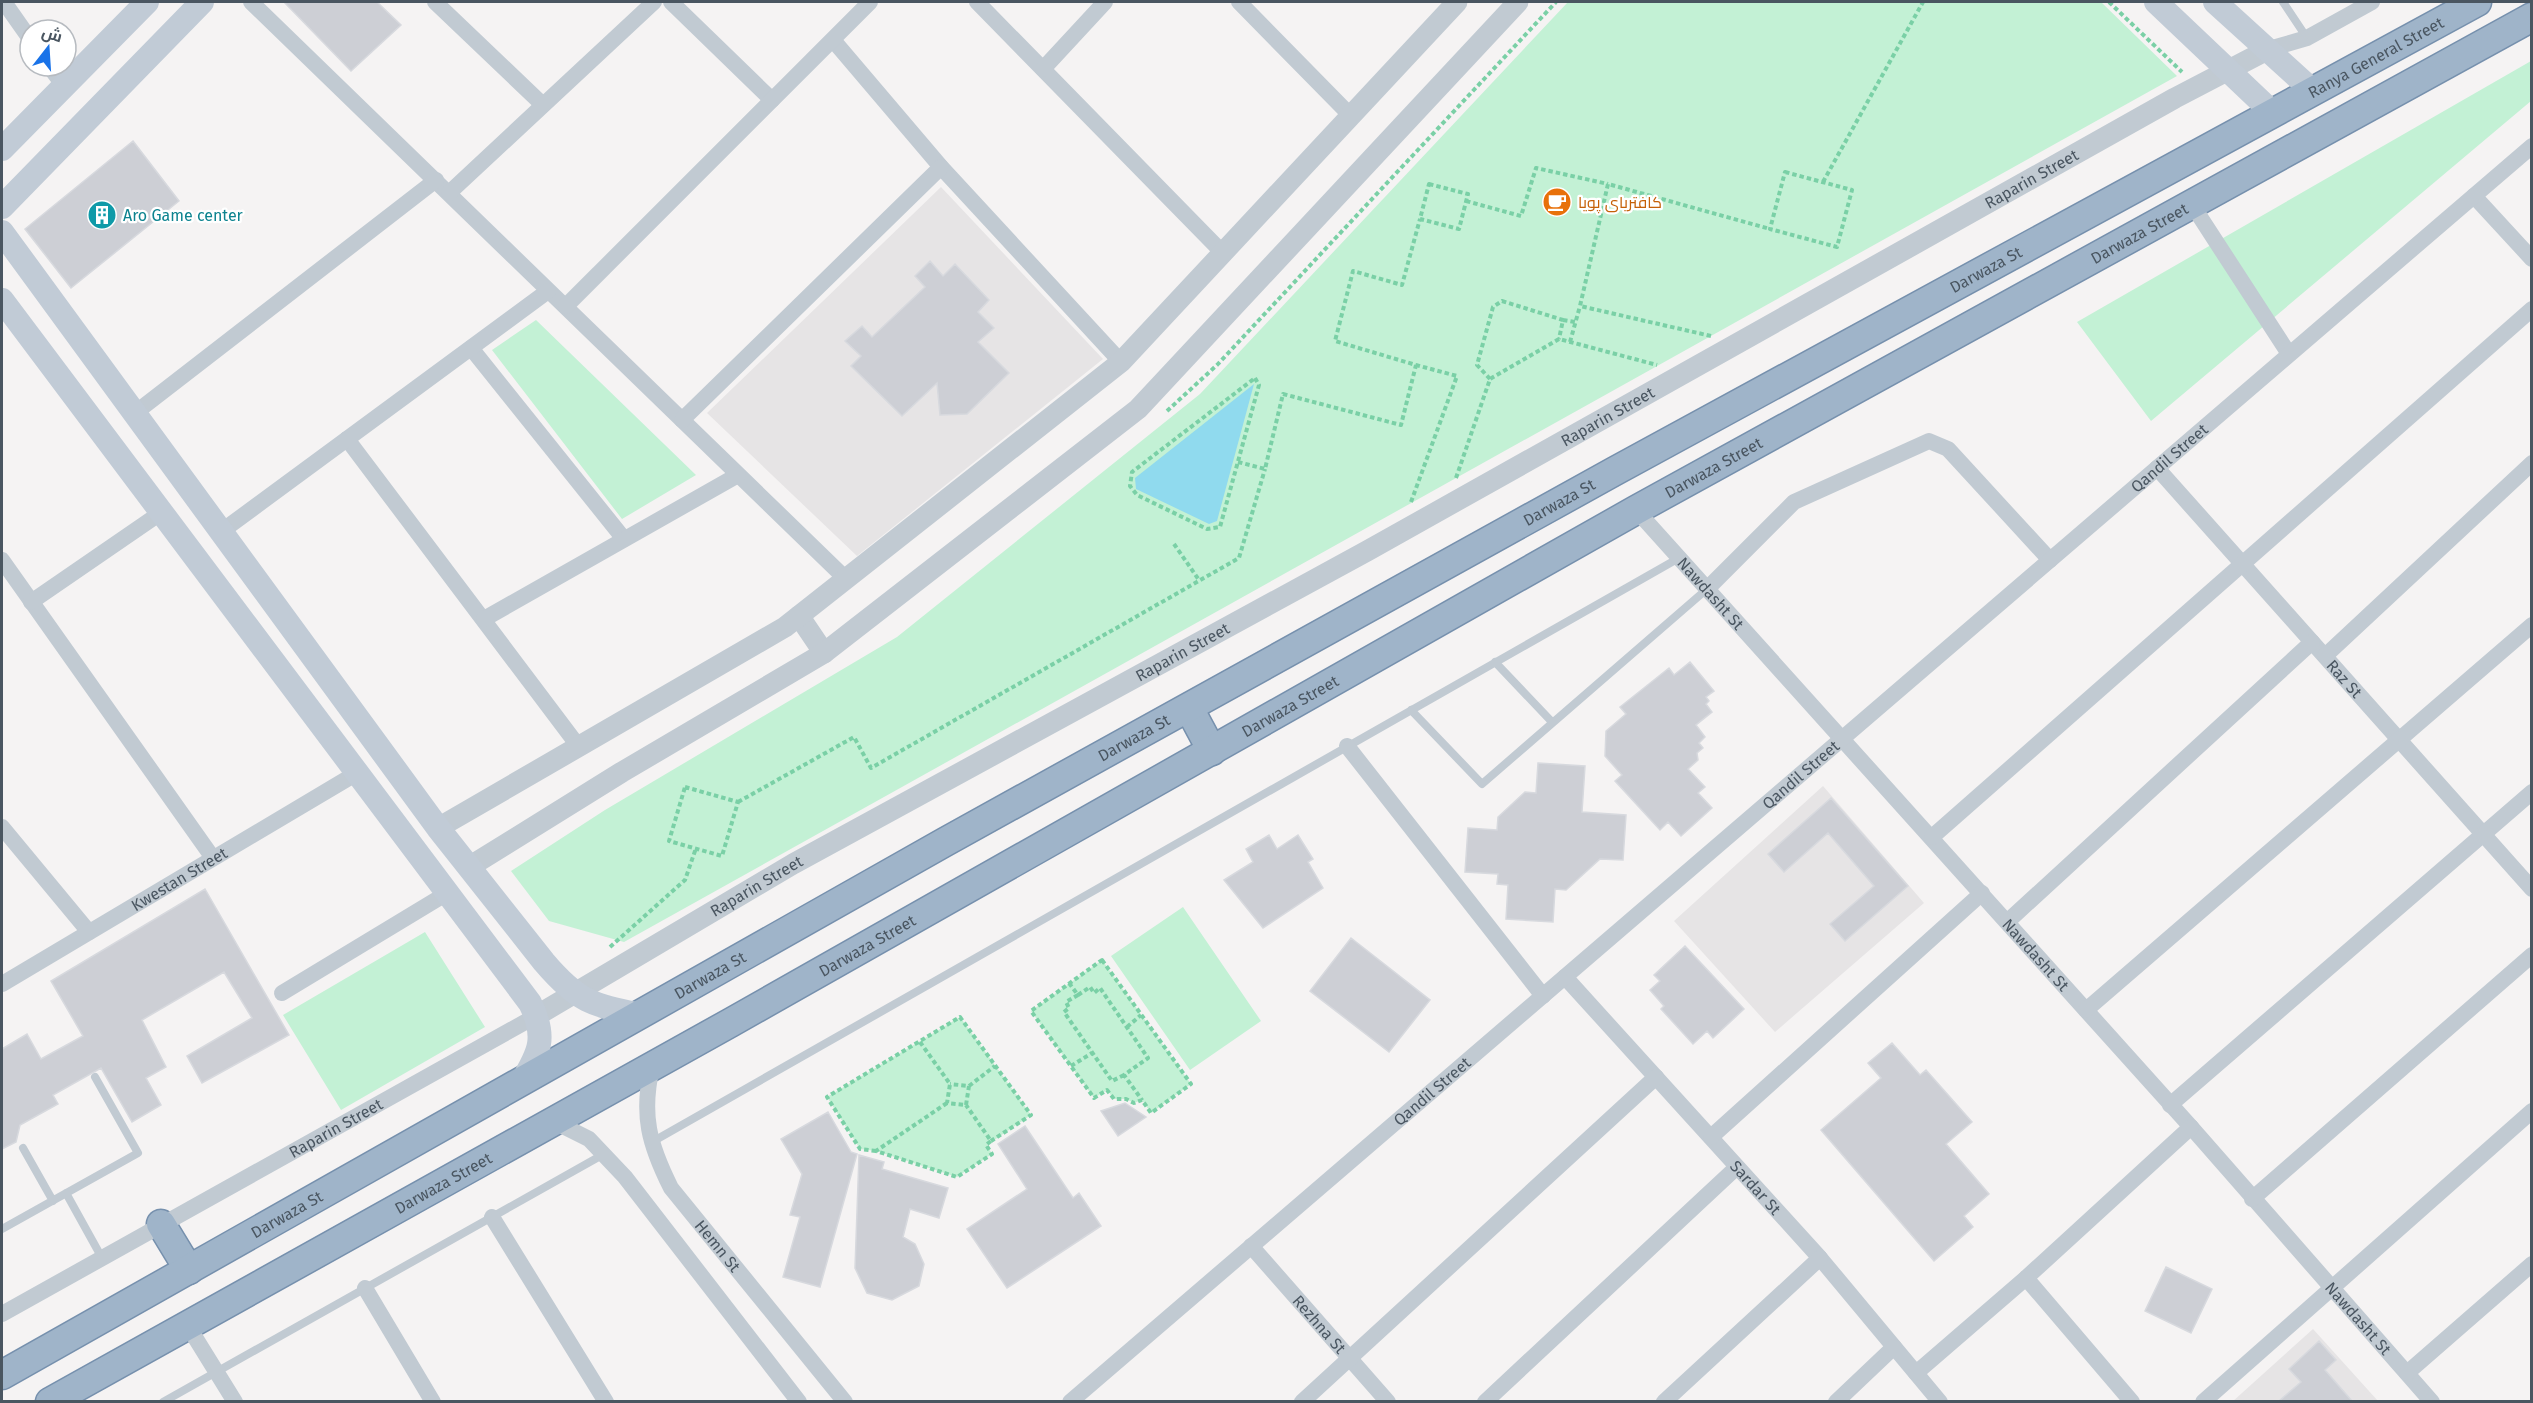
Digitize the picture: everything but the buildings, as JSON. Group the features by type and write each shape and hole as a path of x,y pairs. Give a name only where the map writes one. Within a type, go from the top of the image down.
{"highway":[{"name":"Ranya General Street","path":"2273,113 2477,2"},
{"name":"Darwaza Street","path":"50,1401 652,1067 1636,510 2532,17"},
{"name":"Darwaza St","path":"2,1376 642,1015 705,976 1615,471 2273,113"},
{"path":"1189,708 1212,751"},
{"path":"161,1224 189,1270"}],"main road":[{"path":"2,149 147,2"},
{"path":"2,207 202,2"},
{"path":"2156,2 2273,113"},
{"path":"2215,2 2314,92"},
{"path":"2,232 438,828 544,962 573,993 596,1005 642,1015"},
{"path":"2,300 514,979 536,1016 540,1043 537,1057 521,1083"},
{"path":"514,979 533,978 544,962"}],"street":[{"path":"4,2 18,22"},
{"path":"250,2 846,579"},
{"path":"435,2 543,105"},
{"path":"449,194 654,2"},
{"path":"671,2 772,100"},
{"path":"566,306 870,2"},
{"path":"977,2 1223,253"},
{"path":"1043,69 1105,2"},
{"path":"1239,2 1351,116"},
{"path":"438,828 784,627 1121,362 1457,2"},
{"path":"469,867 622,772 824,653 1138,409 1518,2"},
{"name":"Raparin Street","path":"2,1314 536,1016 794,864 1378,545 2229,69 2269,49 2307,38 2371,2"},
{"path":"832,40 941,167 1121,362"},
{"path":"58,78 64,87"},
{"name":"Qandil Street","path":"1070,1401 2532,146"},
{"path":"682,420 941,167"},
{"path":"135,413 436,180"},
{"path":"2474,196 2532,259"},
{"path":"2191,203 2289,354"},
{"path":"222,531 548,291"},
{"path":"1932,837 2244,565 2532,309"},
{"path":"471,348 624,539"},
{"path":"347,439 579,747"},
{"path":"1707,589 1794,502 1929,441 1948,449 2050,560"},
{"path":"2325,656 2532,463"},
{"name":"Raz St","path":"2157,468 2532,889"},
{"path":"484,619 738,475"},
{"name":"Nawdasht St","path":"1636,510 1932,837 2432,1401"},
{"path":"31,602 162,512"},
{"path":"2,560 213,858"},
{"path":"799,616 824,653"},
{"path":"2086,1010 2532,625"},
{"path":"2007,922 2312,642"},
{"path":"1347,746 1543,996"},
{"name":"Kwestan Street","path":"2,984 357,773"},
{"path":"2170,1105 2532,792"},
{"path":"2,827 89,932"},
{"path":"282,993 448,892"},
{"path":"1711,1137 1982,894"},
{"path":"2252,1199 2532,955"},
{"name":"Sardar St","path":"1565,976 1820,1258 1940,1401"},
{"name":"Hemn St","path":"652,1067 645,1109 652,1142 671,1188 844,1401"},
{"path":"1302,1401 1656,1077"},
{"path":"2203,1401 2532,1111"},
{"name":"Hemn St","path":"553,1121 582,1135 604,1154 657,1217 799,1401"},
{"path":"1916,1372 2026,1278 2191,1127"},
{"path":"1485,1401 1737,1167"},
{"path":"492,1217 606,1401"},
{"name":"Rezhna St","path":"1251,1246 1388,1401"},
{"path":"1664,1401 1820,1258"},
{"path":"2407,1373 2532,1264"},
{"path":"2026,1278 2132,1401"},
{"path":"364,1288 433,1401"},
{"path":"188,1326 235,1401"},
{"path":"1836,1401 1894,1347"}],"lane":[{"path":"2283,2 2307,38"},
{"path":"652,1142 1679,558"},
{"path":"1412,710 1482,784 1707,589"},
{"path":"1496,662 1552,723"},
{"path":"2,1229 138,1153 95,1077"},
{"path":"23,1148 53,1201"},
{"path":"163,1401 604,1154"},
{"path":"66,1193 102,1258"}],"path":[{"path":"1823,183 1923,2"},
{"path":"1466,201 1521,216 1536,168 1608,184 1770,229 1837,247 1852,190 1785,172 1770,229"},
{"path":"1407,513 1457,376 1335,341 1353,271 1402,285 1429,184 1468,194 1459,229 1420,219"},
{"path":"1570,342 1608,184"},
{"path":"1490,379 1477,365 1493,307 1502,301 1575,322"},
{"path":"1580,306 1721,338"},
{"path":"1559,339 1563,320"},
{"path":"1453,487 1490,379 1559,339 1658,366"},
{"path":"738,802 685,786 669,841 722,856 738,802 854,737 871,768 1239,558 1265,469 1283,394 1401,424 1416,365"},
{"path":"1255,378 1259,385 1238,462 1220,527 1207,529 1137,495 1130,486 1132,472 1255,378"},
{"path":"1238,462 1265,469"},
{"path":"1174,544 1199,580"},
{"path":"603,953 685,880 696,848"},
{"path":"1124,1076 1142,1100 1151,1113 1191,1084 1102,960 1031,1011 1094,1098 1107,1090 1114,1099 1126,1099 1134,1103 1142,1100"},
{"path":"1069,983 1078,995"},
{"path":"1090,987 1094,993 1100,988 1126,1027 1148,1058 1124,1076 1112,1081 1064,1012 1069,1008 1066,1002 1090,987"},
{"path":"1126,1027 1141,1015"},
{"path":"960,1017 1031,1114 986,1145 992,1154 957,1177 876,1151 860,1149 827,1097 920,1042 960,1017"},
{"path":"920,1042 950,1084 947,1103"},
{"path":"1071,1066 1092,1053"},
{"path":"950,1084 969,1086 995,1066"},
{"path":"969,1086 966,1106 991,1141"},
{"path":"876,1151 947,1103 966,1106"}],"shaded area":[{"path":"941,187 1103,359 857,556 707,413"},
{"path":"1823,786 1924,903 1775,1032 1674,921"},
{"path":"2313,1329 2378,1401 2232,1402"}],"green space":[{"path":"1568,2 2101,2 2177,76 624,942 549,921 511,871 605,810 897,637 1200,394"},
{"path":"2531,61 2531,101 2151,421 2077,322"},
{"path":"536,320 696,475 622,519 492,350"},
{"path":"1183,907 1261,1021 1190,1070 1111,956"},
{"path":"425,932 485,1027 341,1110 283,1015"},
{"path":"1102,960 1191,1084 1151,1113 1142,1100 1134,1103 1126,1099 1114,1099 1107,1090 1094,1098 1031,1011"},
{"path":"960,1017 1031,1115 987,1145 992,1154 957,1177 876,1151 860,1149 827,1097"}],"water":[{"path":"1254,384 1217,521 1209,524 1136,489 1135,478"}],"place":[{"name":"کافتریای پویا","path":"1557,202"},
{"name":"Aro Game center","path":"102,215"}]}
